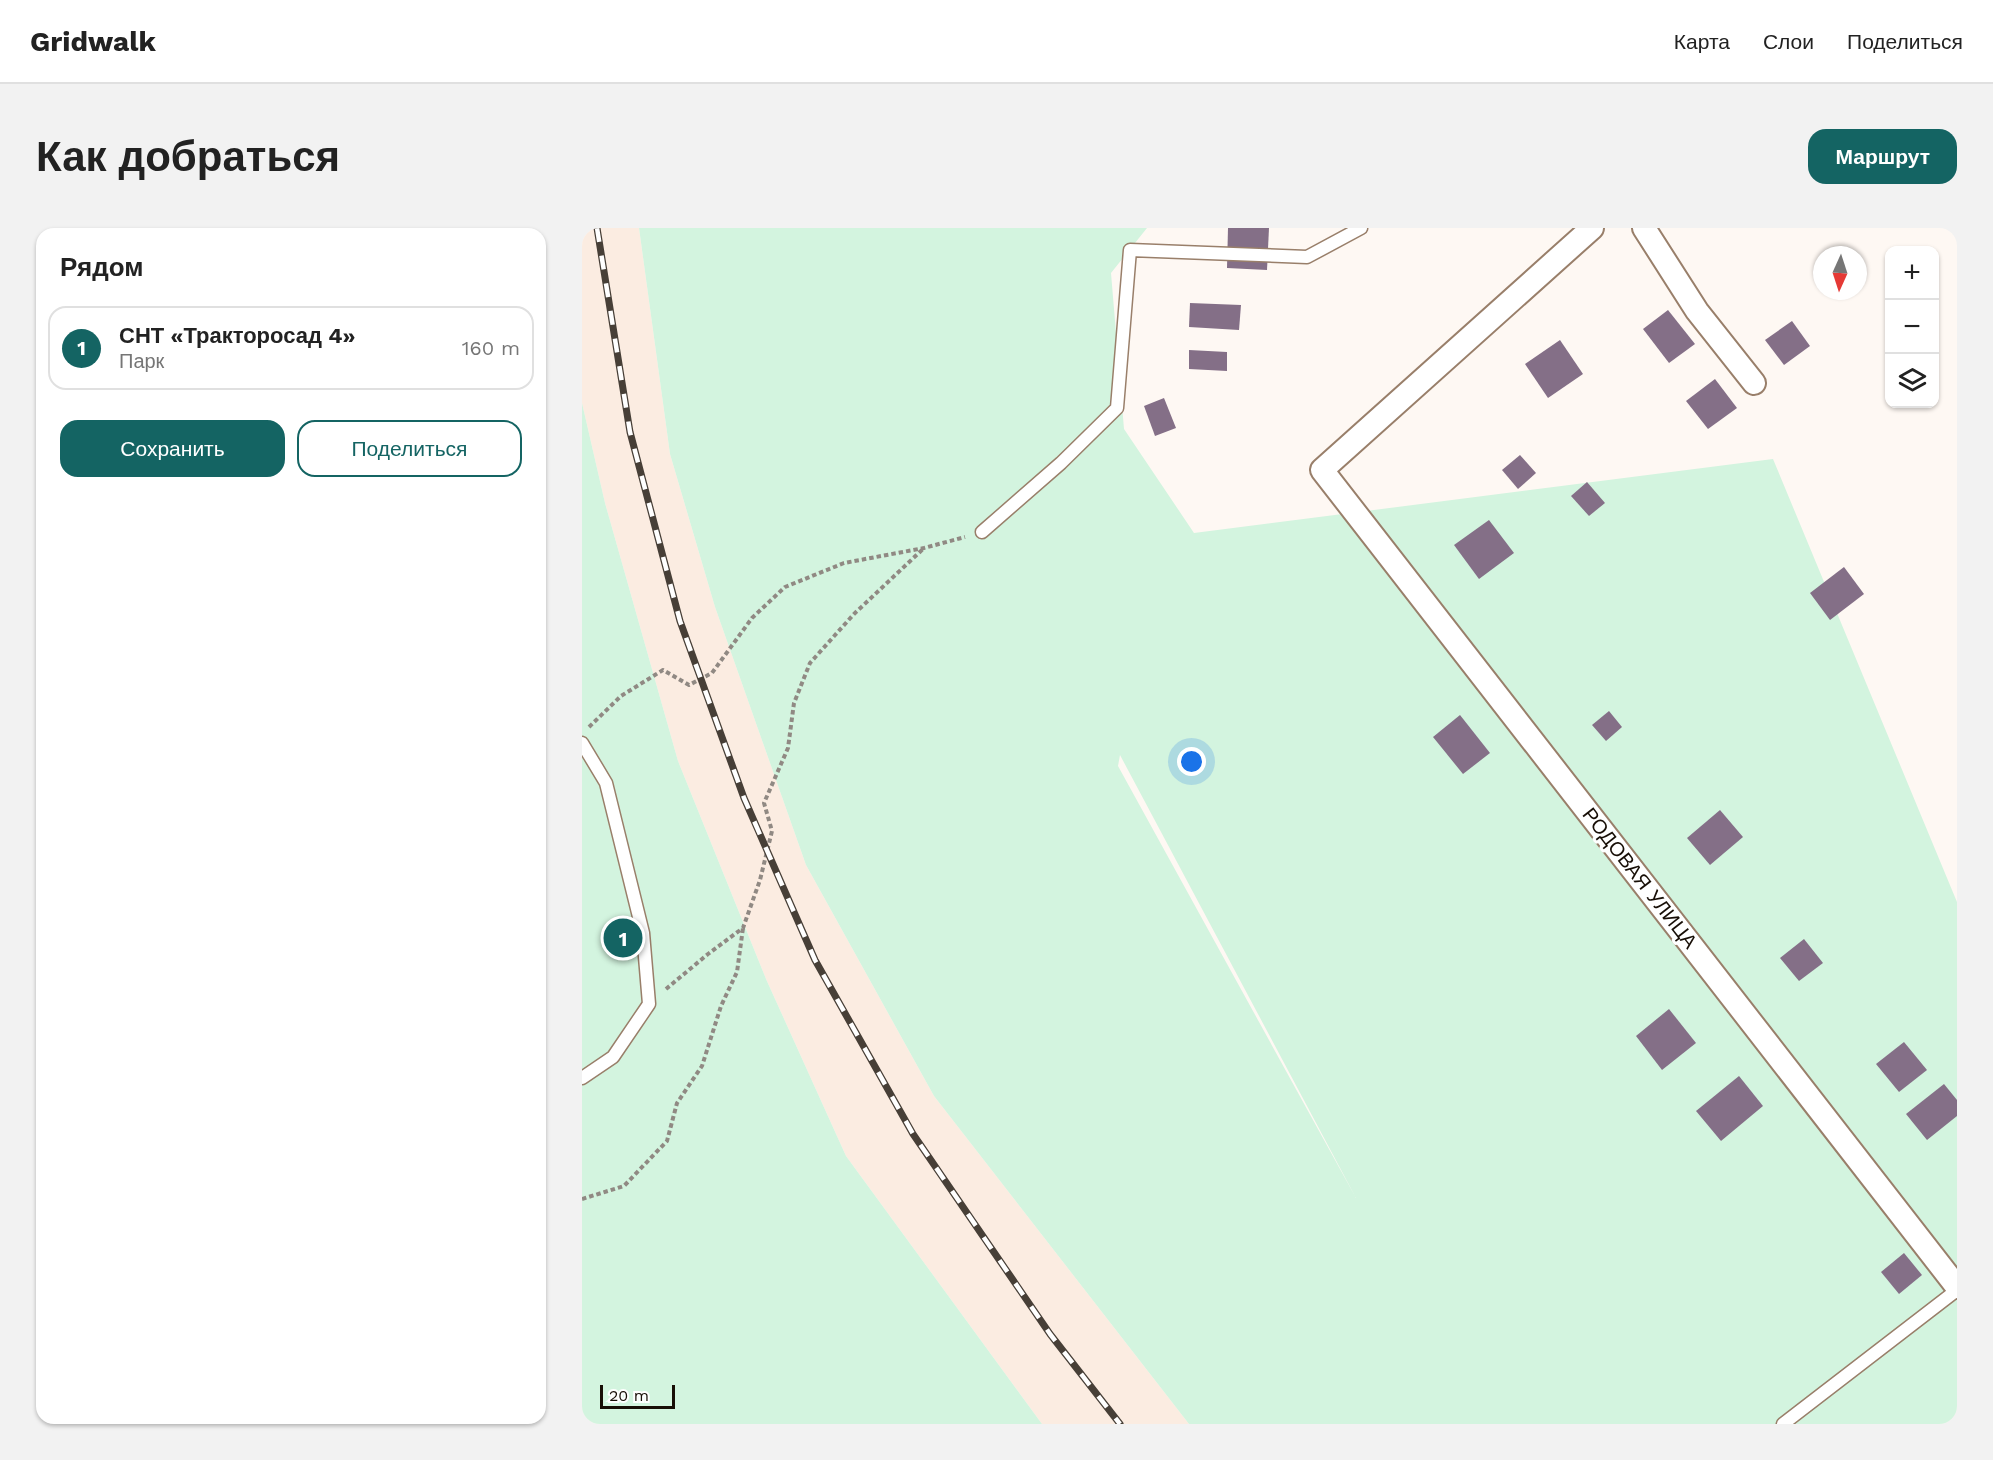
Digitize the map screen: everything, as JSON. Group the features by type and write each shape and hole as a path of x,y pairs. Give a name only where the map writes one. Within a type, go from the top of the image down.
{"street":[{"name":"РОДОВАЯ УЛИЦА","path":"1592,228 1322,470 1957,1288"},
{"path":"1644,228 1697,311 1754,383"}],"lane":[{"path":"982,532 1061,463 1117,408 1130,250 1306,257 1361,228"},
{"path":"582,743 606,783 643,933 649,1004 613,1057 582,1078"},
{"path":"1783,1424 1957,1288"}],"path":[{"path":"582,734 621,696 663,670 689,685 712,673 752,618 785,587 844,563 924,548 982,532"},
{"path":"582,1199 624,1186 667,1141 677,1102 702,1066 721,1006 737,972 743,928 760,880 772,831 764,803 788,748 794,703 810,663 854,614 924,548"},
{"path":"649,1004 743,928"}],"shaded area":[{"path":"582,228 639,228 670,454 715,607 806,865 934,1096 1189,1424 1042,1424 846,1156 766,979 678,761 605,503 582,403"}],"green space":[{"path":"639,228 1147,228 1111,273 1124,429 1194,533 1773,459 1957,902 1957,1424 1189,1424 934,1096 806,865 715,607 670,454","holes":["1120,755 1356,1198 1118,766"]},
{"path":"582,403 605,503 678,761 766,979 846,1156 1042,1424 582,1424"}],"building":[{"path":"1228,228 1269,228 1267,270 1227,268"},
{"path":"1190,303 1241,305 1239,330 1189,327"},
{"path":"1668,310 1695,344 1669,363 1643,329"},
{"path":"1792,321 1810,346 1784,365 1765,340"},
{"path":"1560,340 1583,374 1548,398 1525,364"},
{"path":"1189,350 1227,352 1227,371 1189,369"},
{"path":"1715,379 1737,408 1708,429 1686,401"},
{"path":"1164,398 1176,428 1155,436 1144,406"},
{"path":"1520,455 1536,473 1518,489 1502,470"},
{"path":"1587,482 1605,503 1589,516 1571,496"},
{"path":"1489,520 1514,553 1479,579 1454,545"},
{"path":"1844,567 1864,594 1830,620 1810,593"},
{"path":"1609,711 1622,727 1606,741 1592,725"},
{"path":"1460,715 1490,753 1463,774 1433,737"},
{"path":"1720,810 1743,837 1710,865 1687,838"},
{"path":"1804,939 1823,963 1799,981 1780,958"},
{"path":"1669,1009 1696,1043 1662,1070 1636,1036"},
{"path":"1904,1042 1927,1070 1899,1092 1876,1064"},
{"path":"1739,1076 1763,1106 1721,1141 1696,1111"},
{"path":"1944,1084 1957,1100 1957,1116 1927,1140 1906,1114"},
{"path":"1904,1253 1922,1275 1899,1294 1881,1272"}],"railway":[{"path":"597,228 630,432 680,621 744,798 815,960 913,1134 1050,1334 1120,1424"}],"place":[{"name":"СНТ «Тракторосад 4»","path":"623,938"}]}
